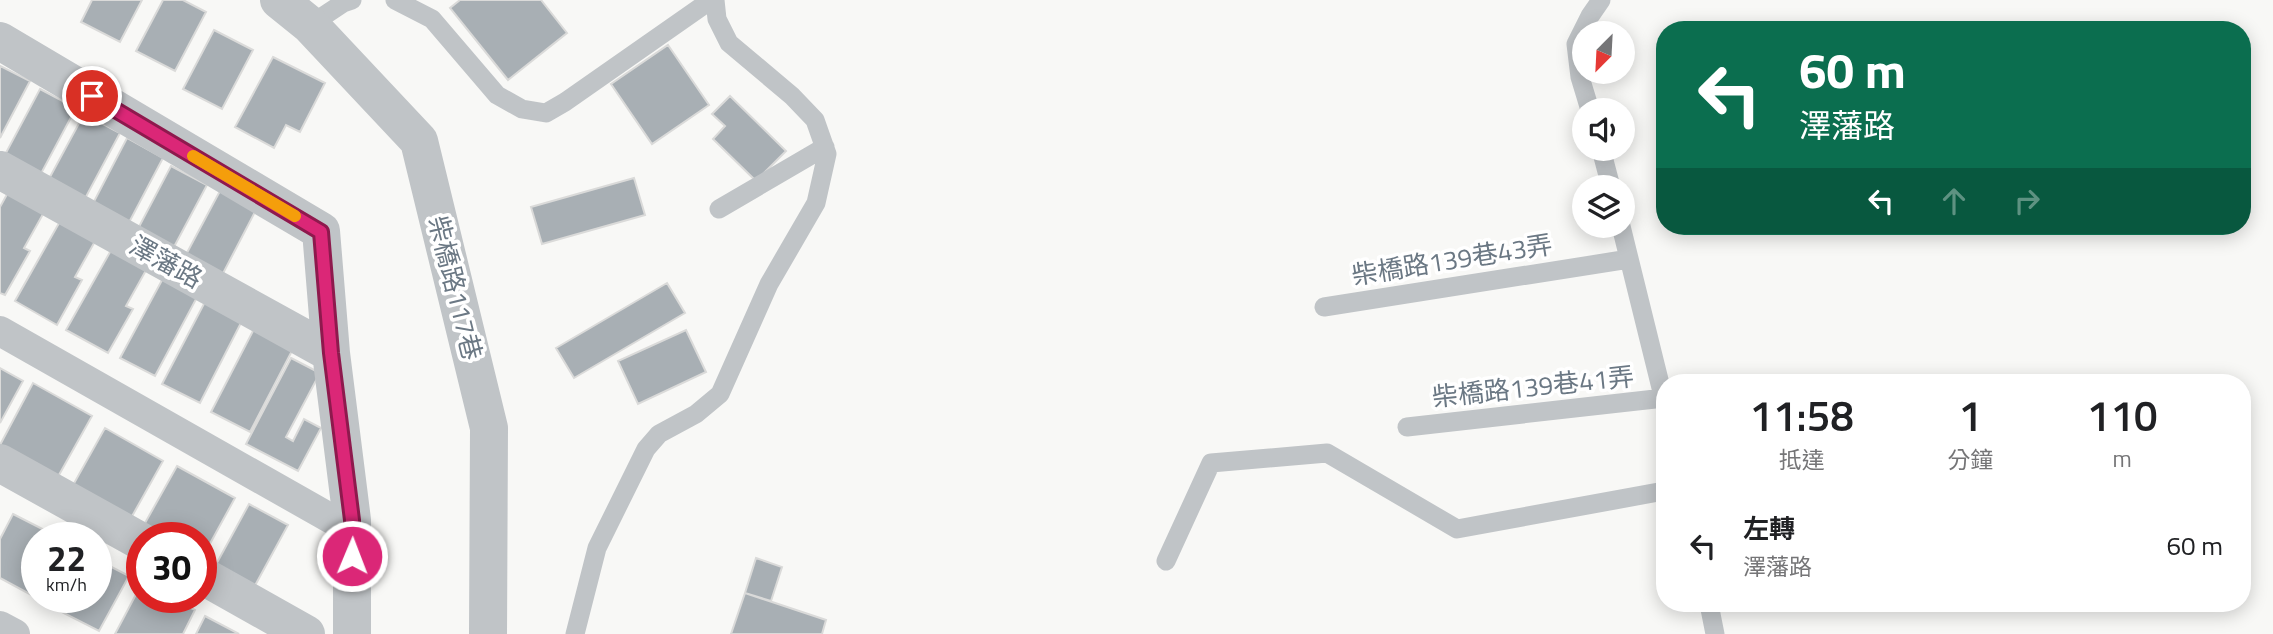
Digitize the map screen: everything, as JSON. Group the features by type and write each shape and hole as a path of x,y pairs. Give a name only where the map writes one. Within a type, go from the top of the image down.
{"street":[{"name":"柴橋路117巷","path":"279,0 310,25 419,141 489,428 488,634"},
{"path":"0,41 321,232 331,353 351,530 352,634"},
{"name":"澤藩路","path":"0,170 331,353"},
{"path":"0,331 351,530"},
{"path":"0,463 126,533"},
{"path":"217,584 306,634"},
{"path":"0,626 15,634"}],"lane":[{"path":"310,25 352,0"},
{"path":"396,0 432,19 497,95 522,109 546,113 713,0 717,19 729,43 792,96 815,120 827,154 816,203 769,284 720,394 696,414 659,434 646,449 597,548 575,634"},
{"path":"1586,98 1580,77 1576,44 1601,0"},
{"path":"719,209 825,147"},
{"path":"1623,238 1658,374"},
{"name":"柴橋路139巷43弄","path":"1324,307 1629,258"},
{"name":"柴橋路139巷41弄","path":"1407,428 1656,400"},
{"path":"1166,561 1212,463 1327,453 1457,530 1656,493"},
{"path":"1711,612 1715,634"}],"building":[{"path":"92,0 142,0 120,42 81,22"},
{"path":"163,0 183,0 206,12 175,71 136,51"},
{"path":"460,0 541,0 567,33 508,80 450,8"},
{"path":"214,30 253,50 222,109 183,89"},
{"path":"668,45 709,105 652,144 611,84"},
{"path":"273,57 325,83 300,132 286,125 274,148 235,127"},
{"path":"0,66 30,81 0,138"},
{"path":"40,89 76,108 36,183 0,164"},
{"path":"730,96 786,151 756,181 713,139 725,126 712,114"},
{"path":"84,114 120,133 80,208 44,188"},
{"path":"127,138 163,158 124,232 88,213"},
{"path":"171,166 207,185 167,260 132,240"},
{"path":"634,178 645,215 542,244 531,207"},
{"path":"11,187 47,207 24,248 30,251 5,295 0,293 0,207"},
{"path":"221,189 257,208 218,283 181,264"},
{"path":"63,216 98,236 75,277 82,280 57,325 15,301"},
{"path":"114,245 149,265 126,306 133,309 108,353 66,330"},
{"path":"168,269 202,288 155,376 120,358"},
{"path":"667,283 685,313 574,378 556,348"},
{"path":"207,298 244,317 200,403 162,384"},
{"path":"255,327 294,347 250,432 211,412"},
{"path":"686,330 706,372 638,404 618,361"},
{"path":"291,358 320,373 286,437 293,441 304,419 321,428 298,471 246,444"},
{"path":"0,368 23,381 0,423"},
{"path":"33,383 92,416 55,482 0,445"},
{"path":"105,428 163,461 129,522 126,522 126,527 68,494"},
{"path":"177,466 235,498 217,531 217,522 146,522"},
{"path":"249,504 288,525 252,591 217,572 217,563"},
{"path":"13,514 29,522 21,522 21,589 0,578 0,539"},
{"path":"756,558 782,567 771,601 745,593"},
{"path":"112,567 126,574 126,582 112,607"},
{"path":"745,593 826,620 822,634 731,634"},
{"path":"64,613 109,613 99,631"},
{"path":"126,613 194,613 183,634 115,634"},
{"path":"205,616 239,634 196,634"}],"slow traffic":[{"path":"193,156 295,216"}],"route":[{"path":"92,96 321,232 331,353 352,520 352,556"}]}
